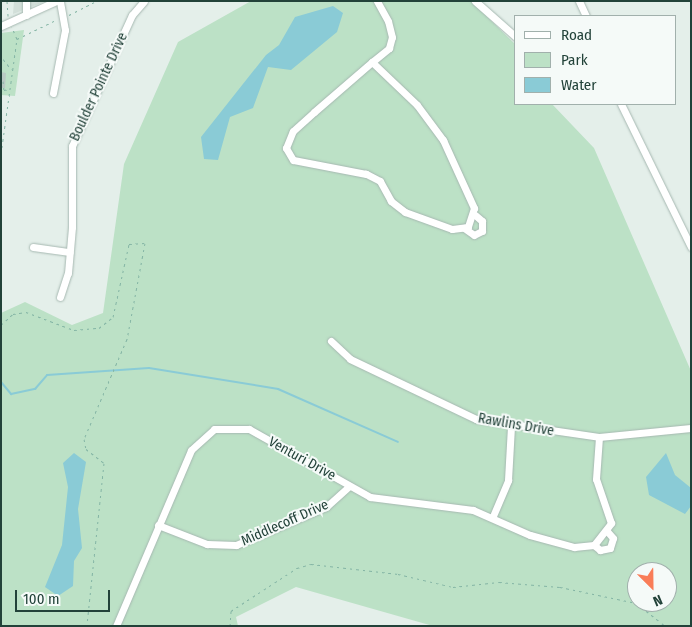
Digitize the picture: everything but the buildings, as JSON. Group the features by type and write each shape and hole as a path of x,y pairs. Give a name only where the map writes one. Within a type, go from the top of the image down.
{"street":[{"path":"26,1 26,15"},
{"path":"1,26 56,1"},
{"path":"52,93 65,30 60,1"},
{"name":"Boulder Pointe Drive","path":"60,297 70,252 72,146 132,16 144,1"},
{"path":"372,62 418,105 443,140 475,215 482,222 482,231 474,235 464,228 452,229 404,212 390,201 380,181 366,174 293,160 286,148 294,131 372,62 388,48 392,37 377,1"},
{"path":"475,1 514,35"},
{"path":"579,1 586,15"},
{"path":"621,105 691,247"},
{"path":"464,228 475,215"},
{"path":"33,246 70,252"},
{"name":"Rawlins Drive","path":"331,341 350,359 476,419 511,426 599,437 691,428"},
{"path":"493,516 508,480 511,426"},
{"name":"Venturi Drive","path":"116,626 158,526 196,443 224,427 249,429 349,486 381,500 456,507 493,516 530,535 574,547 594,545 600,550 610,548 613,538 608,532"},
{"path":"594,545 608,532 609,510 596,479 599,437"},
{"name":"Middlecoff Drive","path":"158,526 207,544 236,545 326,507 349,486"}],"path":[{"path":"7,1 9,19"},
{"path":"69,15 96,1"},
{"path":"17,39 61,18"},
{"path":"1,154 17,39 12,26"},
{"path":"3,59 5,68 12,69"},
{"path":"3,80 4,90 10,89"},
{"path":"1,325 13,314 26,312 74,330 99,328 112,317 129,244 138,240 146,243 117,367 101,392 84,439 86,449 104,463 87,626"},
{"path":"230,626 231,611 296,568 311,564 398,574 453,587 499,582 560,587 636,604 665,626"}],"shaded area":[{"path":"14,1 46,1 13,14"}],"green space":[{"path":"251,1 471,1 514,43 514,105 553,105 594,148 691,371 691,626 433,626 296,587 236,617 238,626 1,626 1,313 25,302 72,325 103,313 124,164 178,42"},
{"path":"24,30 15,96 1,95 1,33"}],"water":[{"path":"333,6 343,13 337,32 291,70 268,67 253,108 230,117 218,160 204,159 201,137 266,55 279,45 295,17"},
{"path":"74,453 86,462 78,509 82,548 74,561 73,586 58,596 45,587 62,545 68,487 63,463"},
{"path":"666,453 675,475 691,488 691,506 685,514 649,495 646,477"}],"waterway":[{"path":"1,382 11,394 35,389 47,375 149,368 278,389 398,442"}]}
